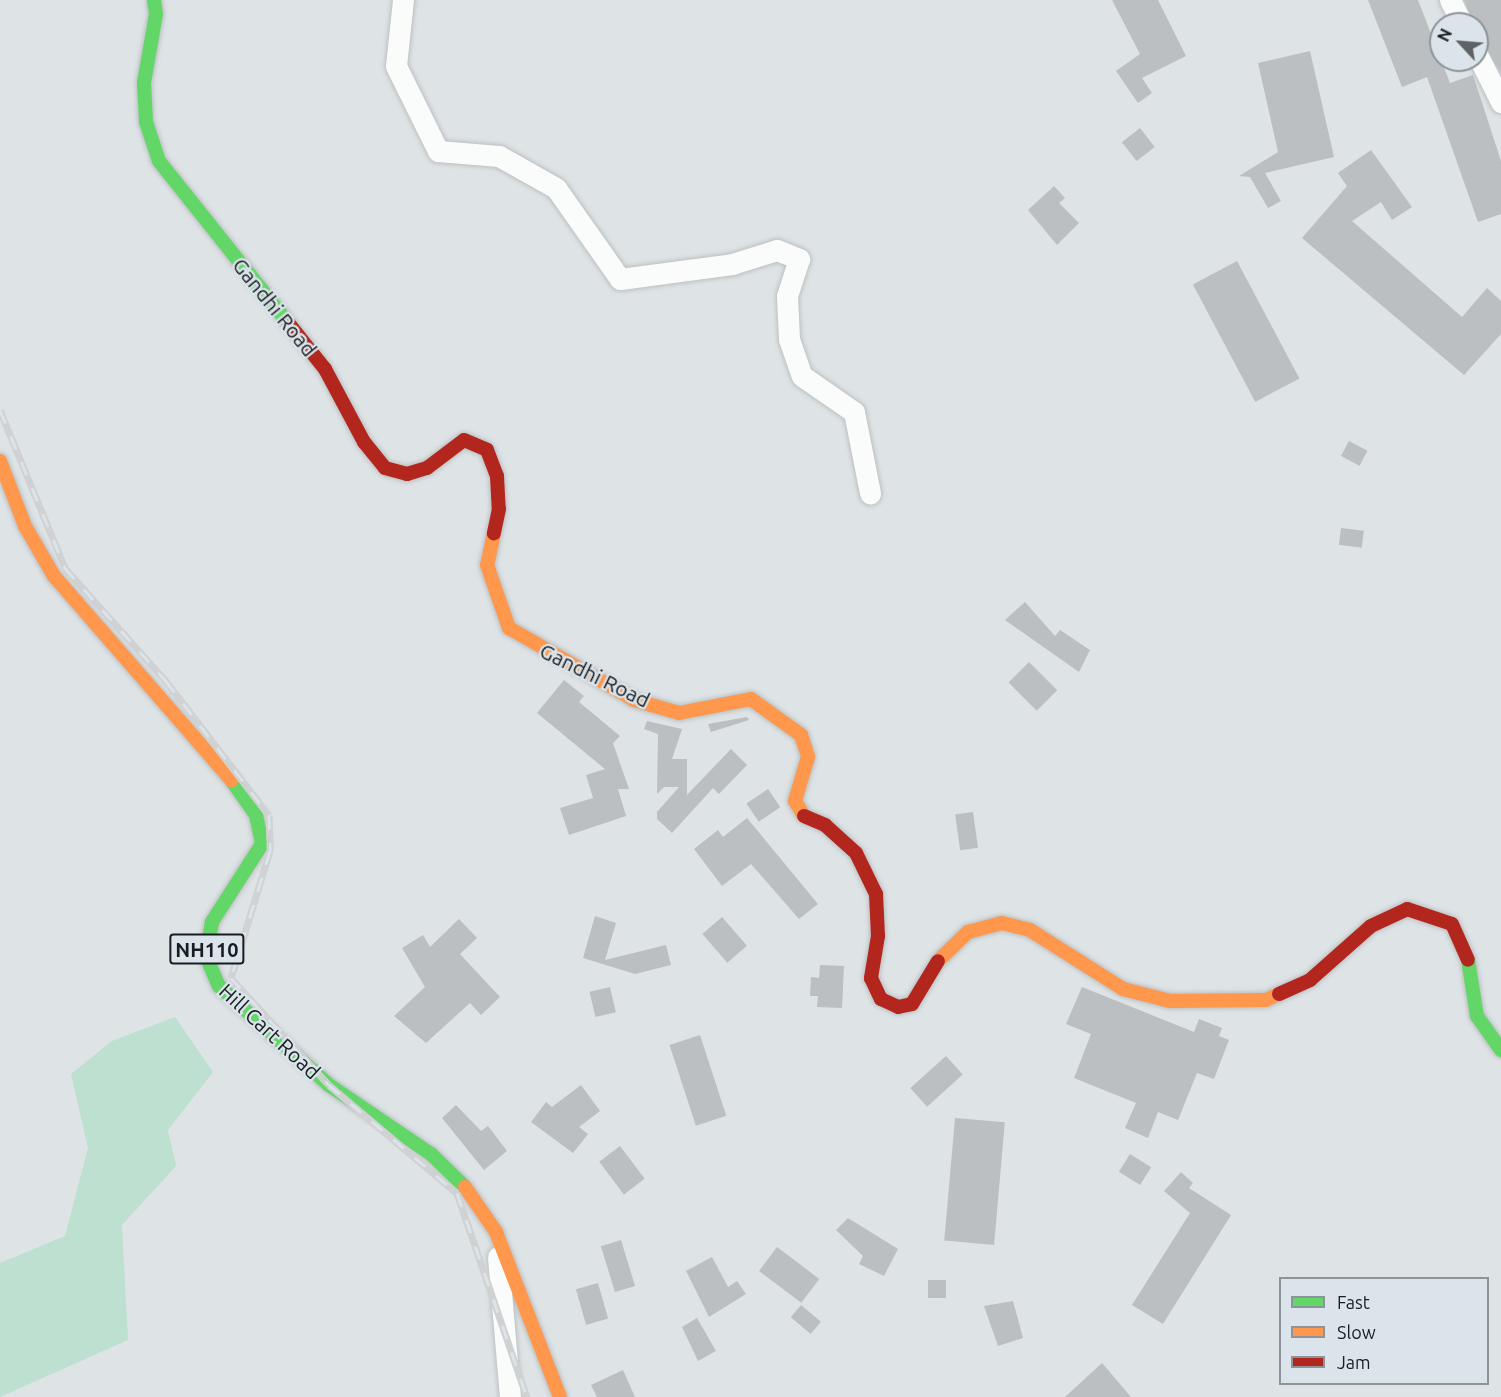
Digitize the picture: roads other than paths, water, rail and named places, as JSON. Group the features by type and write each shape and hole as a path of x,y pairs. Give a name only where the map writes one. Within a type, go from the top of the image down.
{"main road":[{"name":"Gandhi Road","path":"154,0 156,14 144,83 146,122 159,162 325,369 364,442 385,468 407,474 427,468 464,440 487,450 497,476 499,509 487,565 509,628 634,699 679,713 751,699 801,735 808,757 795,801 800,814 825,825 856,853 876,894 878,936 871,978 881,999 898,1007 912,1004 940,956 969,932 1002,923 1030,930 1123,989 1170,1001 1266,999 1310,980 1371,926 1407,909 1452,924 1469,962 1477,1016 1501,1050"},
{"name":"Hill Cart Road","path":"0,461 25,525 54,576 218,761 256,815 262,844 212,921 206,956 219,986 329,1085 431,1154 460,1180 496,1232 560,1397"}],"street":[{"path":"403,0 396,66 438,151 499,156 556,188 620,279 732,264 777,250 799,259 787,296 789,339 802,376 854,412 870,492"},
{"path":"1486,72 1501,102"},
{"path":"496,1232 502,1351 510,1397"}],"railway":[{"path":"0,410 65,568 166,681 269,815 270,851 231,978 329,1085 457,1193 527,1397"}]}
